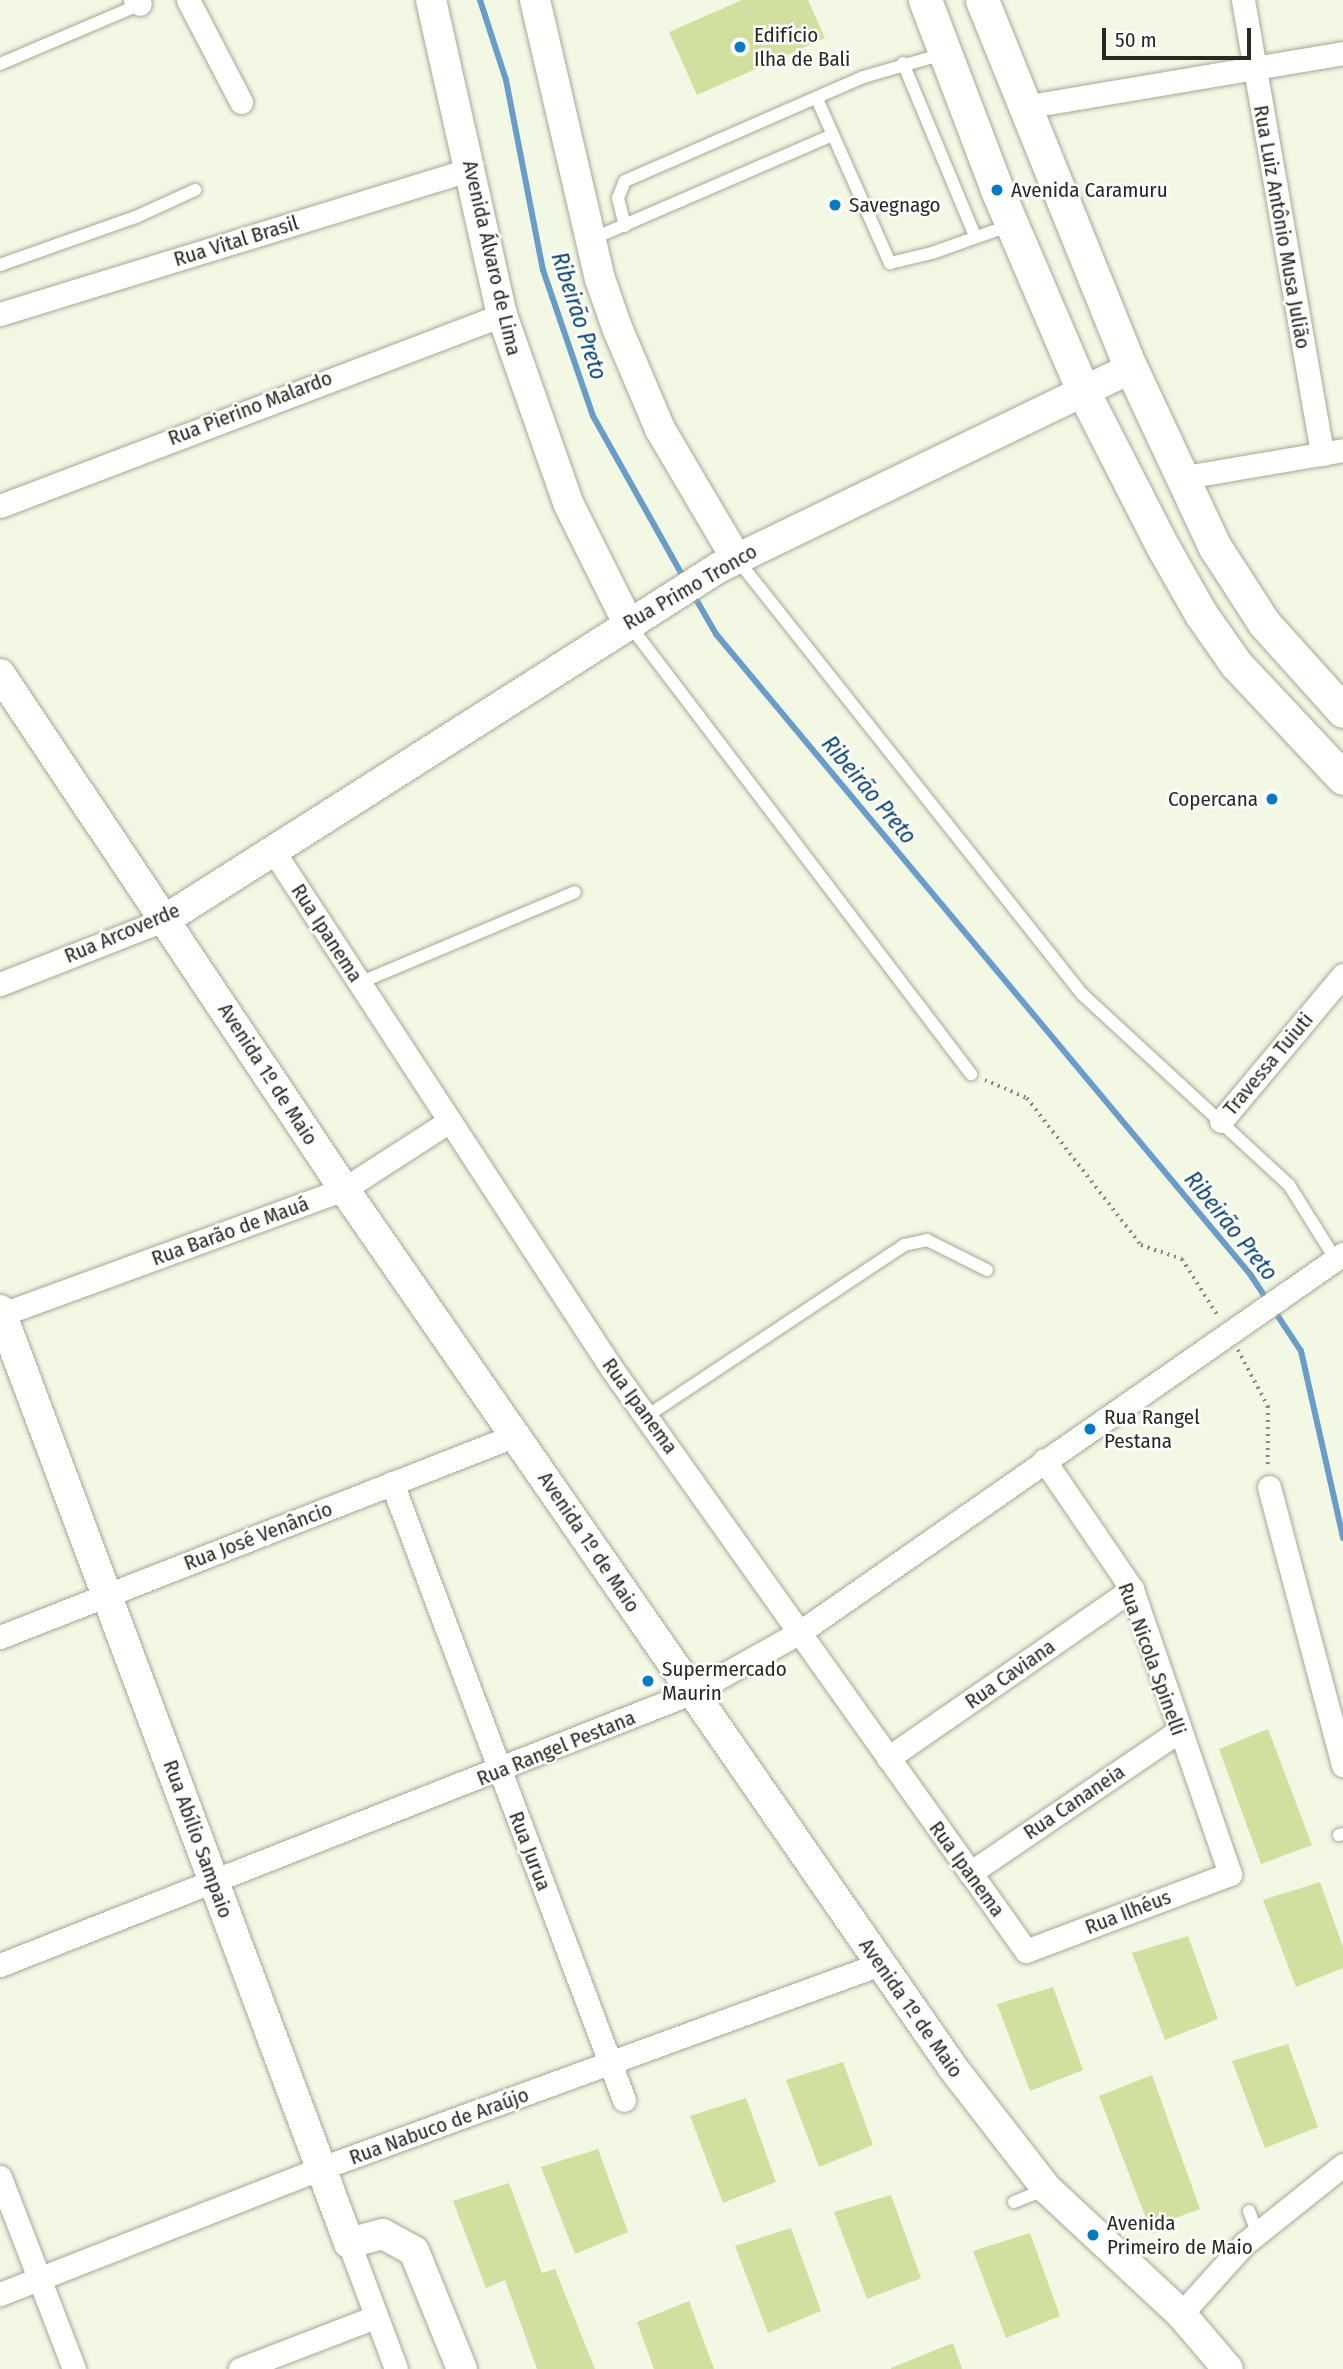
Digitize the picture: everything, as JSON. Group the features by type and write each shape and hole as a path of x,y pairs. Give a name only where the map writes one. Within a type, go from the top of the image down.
{"main road":[{"path":"925,0 1012,224 1083,391 1200,614 1262,696 1343,778"},
{"path":"982,0 1131,368 1180,478 1215,547 1264,623 1331,685 1343,711"}],"street":[{"path":"188,0 241,102"},
{"name":"Avenida Álvaro de Lima","path":"431,0 472,169 502,315 569,505 628,623"},
{"path":"535,0 592,239 618,330 660,429 727,563"},
{"name":"Rua Luiz Antônio Musa Julião","path":"1243,0 1254,67 1332,452"},
{"path":"1024,107 1343,53"},
{"name":"Rua Vital Brasil","path":"0,314 472,169"},
{"name":"Rua Pierino Malardo","path":"0,506 502,315"},
{"name":"Rua Primo Tronco","path":"272,849 727,563 1131,368"},
{"path":"1180,478 1332,452"},
{"name":"Avenida 1º de Maio","path":"0,674 344,1189 953,2068 1048,2189 1181,2314 1228,2369"},
{"name":"Rua Arcoverde","path":"0,984 166,919 272,849"},
{"name":"Rua Ipanema","path":"272,849 448,1122 647,1416 1026,1951"},
{"name":"Travessa Tuiuti","path":"1221,1121 1343,975"},
{"name":"Rua Barão de Mauá","path":"1,1313 344,1189 448,1122"},
{"name":"Rua Rangel Pestana","path":"0,1965 499,1771 693,1692 800,1632 1044,1460 1236,1332 1339,1257"},
{"name":"Rua Abílio Sampaio","path":"1,1313 396,2369"},
{"name":"Rua José Venâncio","path":"0,1637 516,1435"},
{"name":"Rua Nicola Spinelli","path":"1044,1460 1132,1589 1186,1728 1230,1874"},
{"name":"Rua Jurua","path":"391,1483 624,2100"},
{"path":"1269,1487 1343,1765"},
{"name":"Rua Caviana","path":"888,1758 1132,1589"},
{"name":"Rua Cananeia","path":"970,1873 1186,1728"},
{"name":"Rua Ilhéus","path":"1026,1951 1230,1874"},
{"name":"Rua Nabuco de Araújo","path":"0,2294 319,2169 880,1964"},
{"path":"1181,2314 1253,2222 1343,2165"},
{"path":"0,2178 74,2369"},
{"path":"349,2243 383,2234 414,2251 462,2369"},
{"path":"240,2369 375,2318"}],"lane":[{"path":"0,64 142,1"},
{"path":"625,226 618,198 625,181 903,63 945,53"},
{"path":"903,63 975,236"},
{"path":"817,99 890,263 932,254 1012,224"},
{"path":"592,239 832,135"},
{"path":"0,265 138,216 195,190"},
{"path":"727,563 1082,994 1289,1185 1339,1257"},
{"path":"628,623 971,1074"},
{"path":"359,983 575,892"},
{"path":"647,1416 904,1245 927,1240 987,1270"},
{"path":"1014,2202 1048,2189"}],"path":[{"path":"971,1074 1027,1098 1141,1245 1182,1259 1236,1332 1268,1406 1269,1487"}],"building":[{"name":"Edifício Ilha de Bali","path":"742,0 808,0 825,38 697,95 669,32"},
{"path":"1268,1729 1312,1845 1261,1864 1219,1749"},
{"path":"1320,1882 1343,1947 1343,1968 1296,1987 1263,1900"},
{"path":"1188,1936 1218,2019 1165,2040 1132,1953"},
{"path":"1053,1987 1083,2070 1030,2091 997,2004"},
{"path":"1288,2044 1318,2127 1265,2148 1232,2061"},
{"path":"843,2062 873,2145 819,2167 786,2080"},
{"path":"1152,2075 1200,2209 1167,2221 1169,2227 1152,2234 1099,2096"},
{"path":"746,2098 776,2182 723,2203 690,2116"},
{"path":"598,2149 628,2232 575,2254 541,2167"},
{"path":"509,2183 542,2273 555,2269 595,2369 537,2369 505,2280 486,2288 453,2201"},
{"path":"891,2195 921,2278 867,2299 834,2212"},
{"path":"791,2228 821,2311 768,2333 735,2246"},
{"path":"1030,2233 1060,2316 1006,2338 973,2251"},
{"path":"689,2301 714,2369 654,2369 637,2322"},
{"path":"953,2343 962,2369 891,2369 891,2368"}],"waterway":[{"name":"Ribeirão Preto","path":"480,0 506,80 543,270 593,416 684,578"},
{"name":"Ribeirão Preto","path":"693,594 716,634 1250,1274 1301,1351 1343,1538"}],"place":[{"name":"Edifício Ilha de Bali","path":"740,47"},
{"name":"Avenida Caramuru","path":"997,190"},
{"name":"Savegnago","path":"835,205"},
{"name":"Copercana","path":"1272,799"},
{"name":"Rua Rangel Pestana","path":"1090,1429"},
{"name":"Supermercado Maurin","path":"648,1681"},
{"name":"Avenida Primeiro de Maio","path":"1093,2235"}]}
